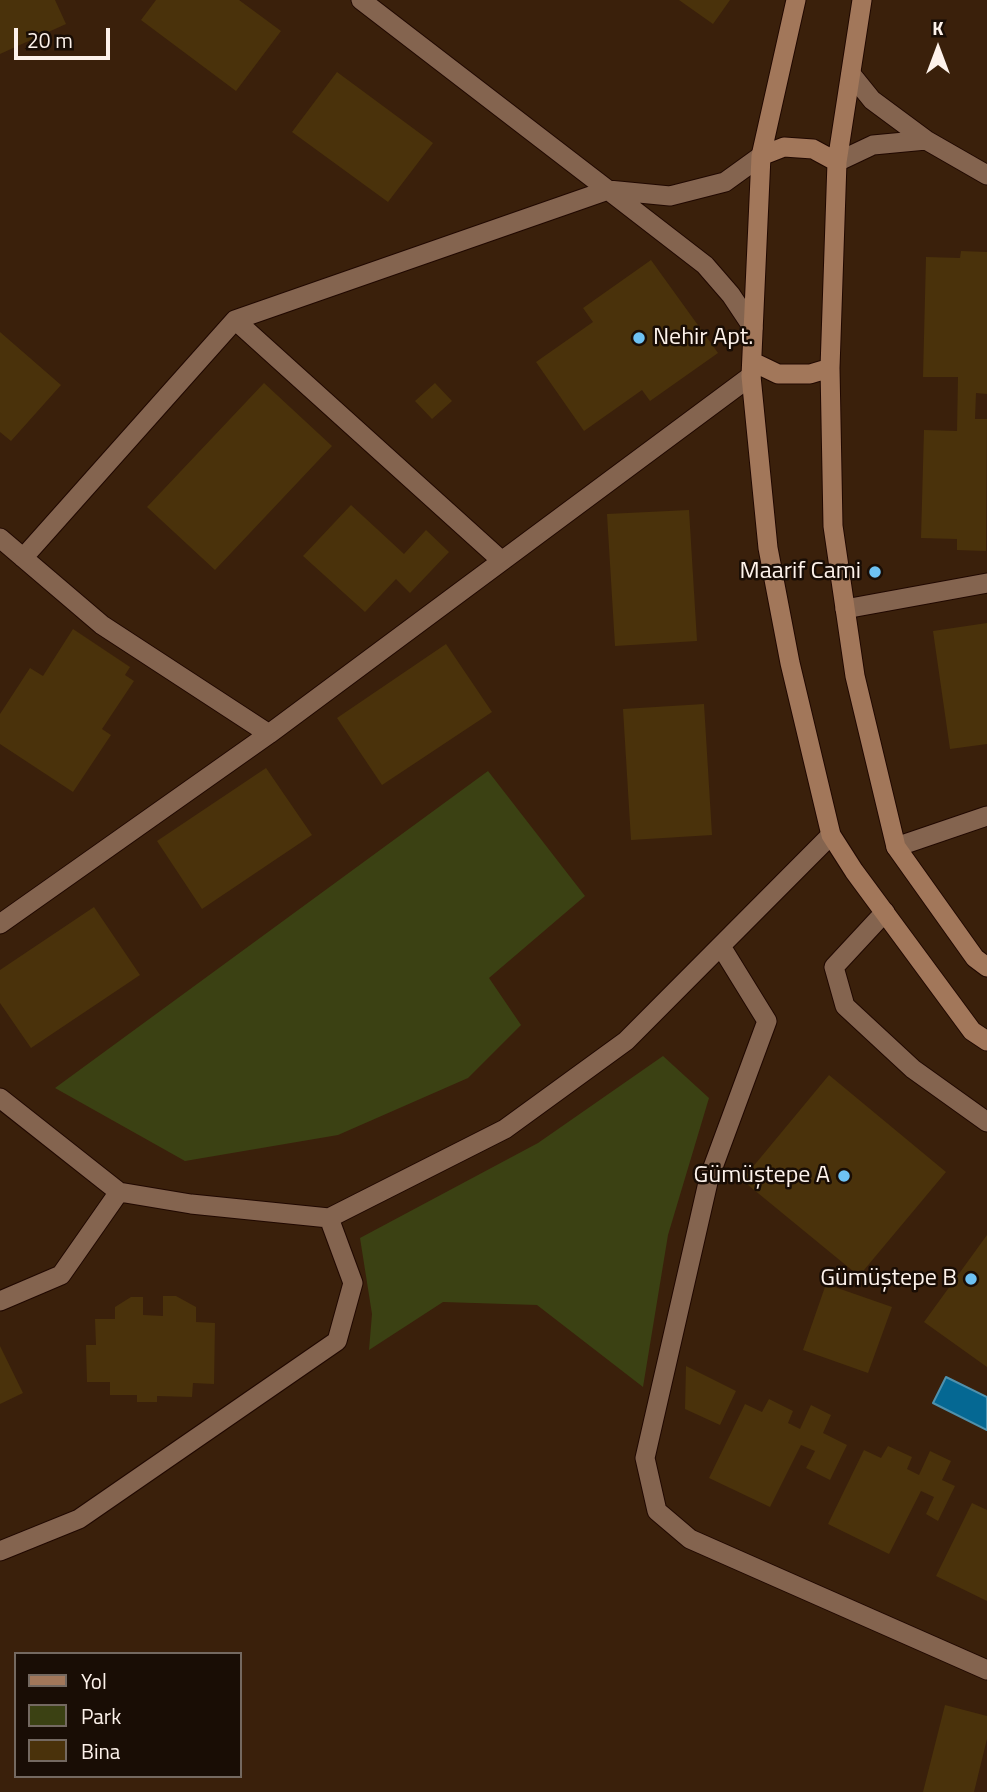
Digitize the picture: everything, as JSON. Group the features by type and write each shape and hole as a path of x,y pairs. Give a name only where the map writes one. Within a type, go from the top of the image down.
{"main road":[{"path":"796,0 761,156 752,369 768,548 790,663 831,835 972,1031 987,1041"},
{"path":"862,0 837,162 830,368 833,526 855,677 896,847 975,958 987,967"},
{"path":"761,156 783,147 813,149 837,162"},
{"path":"752,369 810,374 830,368"}],"street":[{"path":"361,0 705,265 731,295 753,328"},
{"path":"850,74 872,100 926,141 987,175"},
{"path":"837,162 873,145 926,141"},
{"path":"23,558 235,320 608,190 670,196 725,182 761,156"},
{"path":"235,320 502,561"},
{"path":"0,924 269,734 502,561 752,369"},
{"path":"0,538 102,625 269,734"},
{"path":"845,609 987,583"},
{"path":"896,847 987,816"},
{"path":"0,1098 119,1192 191,1204 328,1218 505,1129 626,1041 722,948 831,835"},
{"path":"885,912 834,967 845,1006 913,1069 987,1122"},
{"path":"722,948 767,1021 709,1178 645,1458 657,1511 690,1539 987,1670"},
{"path":"0,1301 61,1275 119,1192"},
{"path":"0,1551 79,1519 337,1340 353,1283 328,1218"}],"green space":[{"path":"488,771 585,896 489,978 521,1025 468,1078 338,1135 185,1161 55,1088"},
{"path":"663,1056 709,1098 668,1235 643,1387 537,1305 443,1302 369,1350 372,1314 360,1238 538,1143"}],"water":[{"path":"946,1377 987,1397 987,1430 933,1403"}],"building":[{"path":"0,0 55,0 66,24 0,54"},
{"path":"156,0 239,0 281,31 236,91 141,20"},
{"path":"679,0 730,0 713,24"},
{"path":"337,72 433,143 388,202 292,132"},
{"path":"961,251 987,252 987,394 976,393 975,419 987,419 986,551 957,550 957,539 921,538 924,430 957,431 958,377 923,377 926,257 960,258"},
{"name":"Nehir Apt.","path":"651,260 718,353 650,401 642,390 584,431 536,362 593,322 583,308"},
{"path":"0,332 61,385 11,441 0,432"},
{"path":"264,383 332,446 215,570 147,507"},
{"path":"435,383 452,401 432,419 415,401"},
{"path":"351,505 404,554 426,530 449,552 410,593 396,579 365,612 303,556"},
{"path":"689,510 697,641 615,646 607,514"},
{"path":"987,623 987,744 950,749 933,631"},
{"path":"73,629 130,667 125,675 134,681 102,729 111,735 73,792 0,744 0,714 30,668 43,676"},
{"path":"446,644 492,712 382,785 337,718"},
{"path":"704,704 712,835 631,840 623,709"},
{"path":"266,768 312,835 202,909 157,841"},
{"path":"94,907 140,975 31,1048 0,1003 0,970"},
{"name":"Gümüştepe A","path":"829,1075 946,1172 859,1276 742,1180"},
{"name":"Gümüştepe B","path":"987,1235 987,1367 924,1322"},
{"path":"826,1284 892,1307 868,1373 803,1350"},
{"path":"163,1296 176,1296 196,1307 196,1322 215,1323 214,1384 193,1383 192,1397 157,1396 157,1402 137,1402 137,1395 110,1395 110,1382 87,1382 86,1345 96,1345 95,1319 115,1319 115,1307 131,1297 143,1297 143,1315 163,1316"},
{"path":"0,1346 23,1393 0,1404"},
{"path":"686,1366 736,1391 720,1425 685,1409"},
{"path":"769,1399 793,1411 788,1423 800,1429 811,1405 831,1415 823,1433 847,1445 830,1480 806,1468 815,1451 801,1445 770,1507 709,1478 745,1404 762,1412"},
{"path":"888,1446 912,1457 907,1469 919,1475 930,1451 951,1461 942,1480 955,1486 938,1521 926,1514 934,1497 921,1491 889,1554 828,1524 864,1450 881,1458"},
{"path":"972,1503 987,1510 987,1601 936,1576"},
{"path":"945,1705 987,1716 987,1739 974,1792 923,1792"}],"place":[{"name":"Nehir Apt.","path":"639,338"},
{"name":"Maarif Cami","path":"875,572"},
{"name":"Gümüştepe A","path":"844,1176"},
{"name":"Gümüştepe B","path":"971,1279"}]}
